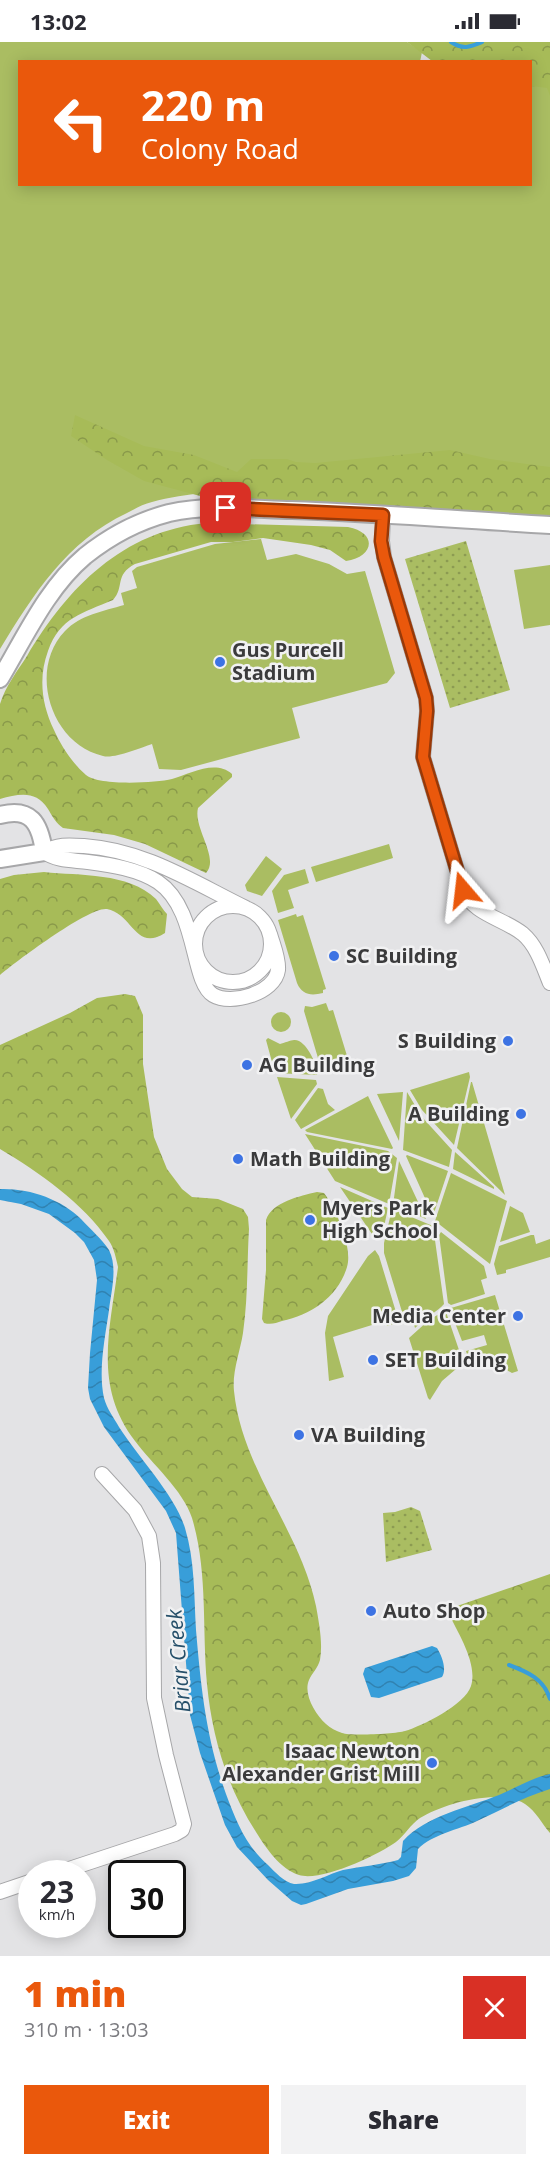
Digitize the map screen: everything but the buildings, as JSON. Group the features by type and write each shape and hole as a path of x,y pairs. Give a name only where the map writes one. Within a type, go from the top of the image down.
{"street":[{"path":"0,679 47,599 65,576 92,551 133,526 171,513 207,508 332,511 550,525"},
{"path":"383,515 381,541 384,557 426,698 423,757 463,890 475,907 513,927 527,938 550,983"},
{"path":"0,815 19,812 31,818 39,830 44,852"},
{"path":"0,859 44,852 58,845 74,845 131,854 167,868 257,914 265,923 270,934 278,972 269,984 252,995 226,999 214,996 205,986 182,910 171,893 157,881 131,871 58,859 44,852"},
{"path":"196,956 194,944 196,932 211,912 222,907 246,908"},
{"path":"96,1860 180,1832 184,1820 166,1755 154,1698 153,1563 150,1541 140,1518 102,1474"},
{"path":"0,1892 18,1886"}],"green space":[{"path":"0,42 407,42 422,52 420,60 18,60 18,186 532,186 532,61 550,43 550,511 206,492 158,500 142,505 106,525 86,538 69,554 53,571 25,609 0,649"},
{"path":"407,42 550,42 550,96 547,88 532,86 532,60 431,60"},
{"path":"75,415 144,446 194,455 237,472 251,459 287,459 315,463 450,450 490,459 550,467 550,517 395,506 215,500 144,481 107,460 71,436"},
{"path":"206,523 348,527 365,534 369,545 367,551 362,555 346,561 330,550 263,538 211,542 135,564 124,572 119,590 113,600 82,613 66,623 59,631 48,651 42,681 44,701 57,736 76,766 86,775 103,781 128,783 172,779 210,768 218,768 232,774 232,777 198,808 197,816 210,859 206,873 145,844 114,835 63,828 43,803 33,796 20,795 0,799 0,704 8,685 43,631 80,586 101,567 124,550 149,537 176,528"},
{"name":"Gus Purcell Stadium","path":"261,539 267,560 296,554 329,564 347,574 365,571 395,673 387,683 292,708 300,738 181,770 159,769 152,744 108,757 85,749 70,737 58,721 50,703 47,684 48,665 54,647 65,631 85,617 124,605 121,593 137,588 132,571 137,567 215,544"},
{"path":"466,541 510,690 450,708 405,559"},
{"path":"550,565 550,625 524,629 514,570"},
{"path":"389,844 393,858 316,882 311,867"},
{"path":"266,856 282,869 262,896 247,891 245,885"},
{"path":"305,869 309,883 288,890 294,908 278,913 272,891 284,875"},
{"path":"44,872 103,877 132,884 145,890 156,899 167,914 165,933 155,938 147,938 134,930 116,912 107,909 98,910 53,936 0,975 0,879"},
{"path":"296,914 297,917 303,915 326,989 323,993 307,994 297,983 278,920"},
{"path":"125,994 135,996 143,1015 143,1064 154,1137 167,1169 182,1189 192,1197 218,1199 243,1209 248,1217 246,1307 234,1377 234,1391 239,1420 248,1447 298,1551 316,1606 321,1653 319,1663 310,1677 308,1686 311,1704 328,1725 347,1734 400,1732 432,1720 461,1700 471,1686 472,1668 462,1639 449,1614 450,1610 550,1574 550,1833 529,1807 514,1799 487,1797 472,1799 430,1812 413,1824 396,1842 376,1854 335,1871 309,1876 292,1872 274,1857 246,1815 222,1761 209,1704 202,1579 192,1518 182,1497 135,1441 122,1420 109,1378 109,1335 118,1267 114,1250 98,1227 73,1201 45,1178 0,1149 0,1045 97,998"},
{"path":"326,1003 329,1011 333,1010 348,1059 321,1068 304,1011 305,1006 312,1007"},
{"path":"281,1012 288,1015 291,1022 288,1029 281,1032 274,1029 271,1022 274,1015"},
{"path":"268,1038 280,1044 294,1040 303,1043 313,1058 317,1075 275,1073 266,1040"},
{"path":"469,1072 470,1077 454,1145 422,1110 410,1090"},
{"path":"277,1077 316,1080 317,1084 291,1119"},
{"path":"472,1082 505,1195 457,1148"},
{"path":"318,1088 323,1089 328,1104 335,1110 301,1129 295,1120"},
{"path":"403,1092 399,1141 377,1094"},
{"path":"407,1092 422,1117 452,1150 449,1167 403,1150"},
{"path":"368,1096 392,1149 305,1130"},
{"path":"305,1134 388,1151 397,1158 389,1204 335,1181"},
{"path":"455,1152 494,1187 494,1189 453,1169"},
{"path":"406,1156 448,1171 433,1216"},
{"path":"399,1161 426,1219 393,1205"},
{"path":"451,1173 507,1201 490,1264 435,1221"},
{"path":"340,1187 388,1208 382,1236 378,1240 374,1237"},
{"path":"317,1192 324,1193 329,1200 346,1239 348,1259 343,1278 330,1296 313,1309 273,1324 264,1323 262,1319 266,1270 266,1220 280,1204"},
{"path":"510,1206 523,1213 530,1232 500,1242"},
{"path":"392,1209 433,1226 444,1304 415,1328 411,1313 403,1315 384,1253"},
{"path":"441,1232 484,1266 487,1278 481,1280 485,1294 451,1305 448,1303 439,1235"},
{"path":"534,1235 536,1244 550,1239 550,1257 506,1270 506,1273 497,1275 494,1264 499,1246"},
{"path":"375,1250 379,1256 399,1322 387,1326 385,1321 333,1337 344,1377 329,1381 325,1333 328,1316 368,1256"},
{"path":"495,1295 518,1371 512,1373 494,1363 469,1361 466,1351 487,1345 484,1335 462,1341 450,1310"},
{"path":"444,1311 459,1350 436,1357 440,1367 463,1360 463,1363 442,1381 430,1400 409,1338 429,1320"},
{"path":"411,1507 420,1511 432,1550 386,1562 383,1513"}],"water":[{"path":"0,1189 22,1190 44,1196 64,1206 81,1219 99,1238 112,1257 112,1288 102,1366 104,1398 119,1427 173,1503 185,1528 192,1566 202,1693 209,1733 226,1794 238,1823 260,1858 287,1881 294,1884 307,1883 343,1870 398,1860 401,1857 403,1841 435,1818 499,1795 536,1778 550,1774 550,1789 424,1844 418,1849 416,1868 409,1876 348,1889 301,1905 292,1901 268,1880 237,1847 225,1825 200,1753 190,1715 176,1533 166,1511 104,1427 90,1399 88,1388 90,1353 97,1280 94,1260 84,1242 75,1233 49,1214 21,1204 0,1200"},
{"path":"432,1646 437,1648 442,1659 444,1670 442,1677 379,1698 371,1697 363,1674 365,1668"}],"waterway":[{"path":"451,42 467,47 482,42"},
{"path":"509,1665 523,1670 539,1681 550,1699"}],"place":[{"name":"Gus Purcell Stadium","path":"220,662"},
{"name":"SC Building","path":"334,956"},
{"name":"S Building","path":"508,1041"},
{"name":"AG Building","path":"247,1065"},
{"name":"A Building","path":"521,1114"},
{"name":"Math Building","path":"238,1159"},
{"name":"Myers Park High School","path":"310,1220"},
{"name":"Media Center","path":"518,1316"},
{"name":"SET Building","path":"373,1360"},
{"name":"VA Building","path":"299,1435"},
{"name":"Auto Shop","path":"371,1611"},
{"name":"Isaac Newton Alexander Grist Mill","path":"432,1763"}],"route":[{"path":"226,508 383,515 382,550 426,698 423,757 463,890"}],"water label":[{"name":"Briar Creek","path":"179,1661"}]}
